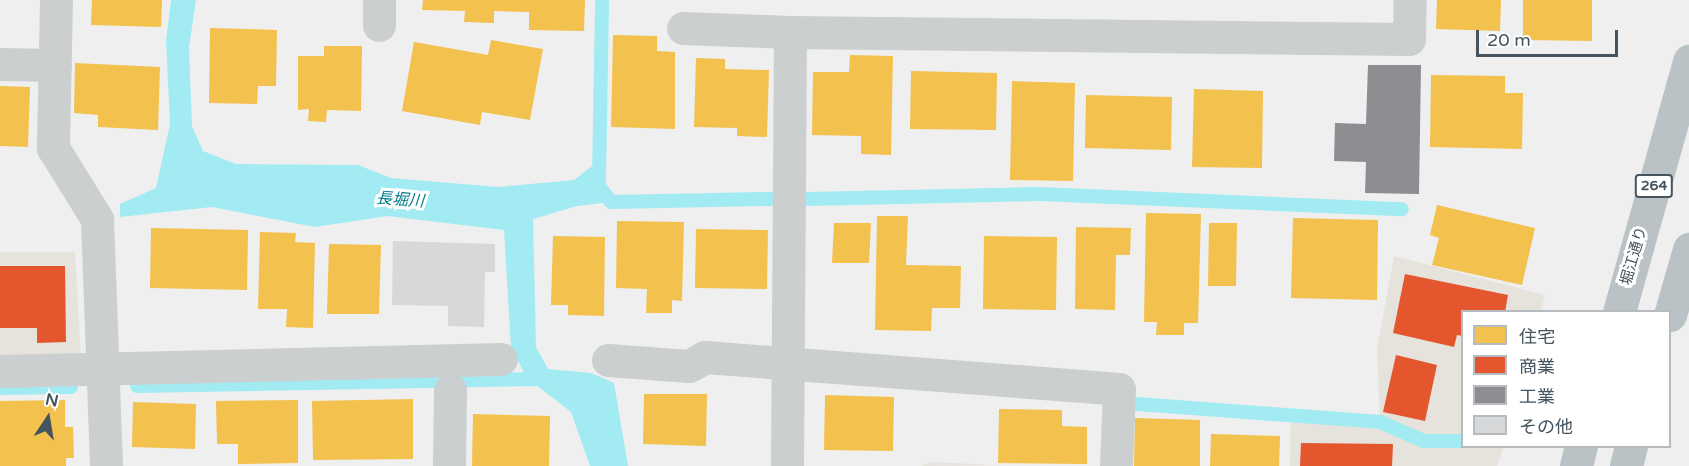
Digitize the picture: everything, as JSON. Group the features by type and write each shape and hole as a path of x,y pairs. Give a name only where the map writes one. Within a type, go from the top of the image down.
{"highway":[{"name":"堀江通り","path":"1620,310 1689,61"},
{"path":"1671,312 1689,249"},
{"path":"1576,466 1581,448"},
{"path":"1626,466 1631,448"}],"street":[{"path":"56,0 53,148 97,219 106,466"},
{"path":"683,28 790,32 1409,39 1410,0"},
{"path":"787,466 790,32"},
{"path":"0,64 55,65"},
{"path":"608,360 689,366 705,357 1119,389 1116,466"},
{"path":"0,371 501,358"},
{"path":"449,466 450,390"}],"shaded area":[{"path":"0,252 75,252 81,357 0,358"},
{"path":"1394,256 1545,295 1541,310 1461,310 1461,448 1503,448 1497,466 1290,466 1291,419 1380,425 1377,349"},
{"path":"931,462 995,465 921,466"}],"water":[{"name":"長堀川","path":"171,0 196,0 189,48 192,126 203,151 236,164 358,165 391,178 498,187 574,180 600,160 611,202 577,206 533,219 536,347 548,369 591,373 614,383 628,466 590,466 571,412 527,378 511,348 504,230 388,216 315,227 212,207 120,217 120,204 156,188 170,124 166,41"}],"building: 住宅":[{"path":"92,0 162,0 161,27 91,25"},
{"path":"423,0 585,0 584,31 529,30 529,12 494,11 494,23 464,22 465,11 422,10"},
{"path":"1437,0 1501,0 1500,31 1436,29"},
{"path":"1523,0 1592,0 1592,41 1523,40"},
{"path":"210,28 277,30 276,86 258,86 257,104 209,103"},
{"path":"613,35 657,36 657,51 675,52 675,129 611,127"},
{"path":"491,40 543,49 530,120 482,112 480,125 402,111 414,42 488,55"},
{"path":"324,46 362,46 361,111 327,110 326,122 308,121 309,109 298,110 298,56 324,56"},
{"path":"850,55 893,56 891,155 861,154 861,136 812,135 813,72 849,72"},
{"path":"696,58 725,59 725,69 769,70 767,137 737,136 737,128 694,127"},
{"path":"75,63 160,67 158,130 98,127 98,115 74,113"},
{"path":"911,71 997,73 996,130 910,129"},
{"path":"1431,75 1505,76 1505,93 1523,93 1522,149 1430,147"},
{"path":"1012,81 1075,83 1073,181 1010,180"},
{"path":"0,86 30,87 28,147 0,146"},
{"path":"1194,89 1263,91 1262,168 1192,167"},
{"path":"1086,95 1172,97 1171,150 1085,148"},
{"path":"1437,205 1535,228 1522,285 1432,265 1439,238 1430,235"},
{"path":"1146,213 1201,214 1198,323 1184,323 1184,335 1156,335 1157,322 1144,322"},
{"path":"877,216 908,216 906,265 961,266 960,308 932,308 931,331 875,330"},
{"path":"1293,218 1378,220 1377,300 1291,298"},
{"path":"617,221 684,222 682,301 672,300 672,313 646,313 647,289 616,288"},
{"path":"834,223 871,223 869,263 832,263"},
{"path":"1209,223 1237,223 1236,286 1208,286"},
{"path":"1076,227 1131,228 1130,255 1116,255 1115,310 1075,309"},
{"path":"151,228 248,230 247,290 150,288"},
{"path":"696,229 768,230 767,289 695,288"},
{"path":"260,232 296,233 295,242 315,243 313,328 286,327 287,309 258,309"},
{"path":"553,236 605,237 604,316 568,315 568,305 551,305"},
{"path":"984,236 1057,237 1056,310 983,309"},
{"path":"329,244 381,245 379,314 327,314"},
{"path":"644,394 707,394 706,446 643,444"},
{"path":"825,395 894,397 893,451 824,450"},
{"path":"413,399 413,459 313,460 312,401"},
{"path":"65,400 65,427 73,427 74,458 66,458 66,466 0,466 0,401"},
{"path":"298,400 298,463 238,464 238,444 217,444 216,401"},
{"path":"133,402 196,404 195,449 132,447"},
{"path":"999,409 1062,410 1062,426 1087,427 1087,464 998,463"},
{"path":"473,414 550,416 549,466 472,466"},
{"path":"1135,418 1200,420 1200,466 1134,466"},
{"path":"1211,434 1280,436 1279,466 1210,466"}],"building: 商業":[{"path":"0,266 65,266 66,342 37,343 37,328 0,328"},
{"path":"1405,274 1508,295 1505,310 1461,310 1461,336 1457,335 1454,347 1393,333"},
{"path":"1396,355 1437,365 1425,421 1383,412"},
{"path":"1301,443 1393,444 1392,466 1300,466"}],"building: 工業":[{"path":"1368,65 1421,65 1419,194 1365,193 1366,162 1334,161 1335,123 1366,124"}],"building: その他":[{"path":"393,241 495,244 495,272 485,272 484,327 448,326 448,306 392,305"}],"waterway":[{"path":"599,178 602,0"},
{"path":"601,189 611,202 772,199"},
{"path":"807,199 1040,194 1402,209"},
{"path":"137,386 541,379"},
{"path":"0,388 71,387"},
{"path":"1137,404 1380,422 1424,441 1461,441"}]}
